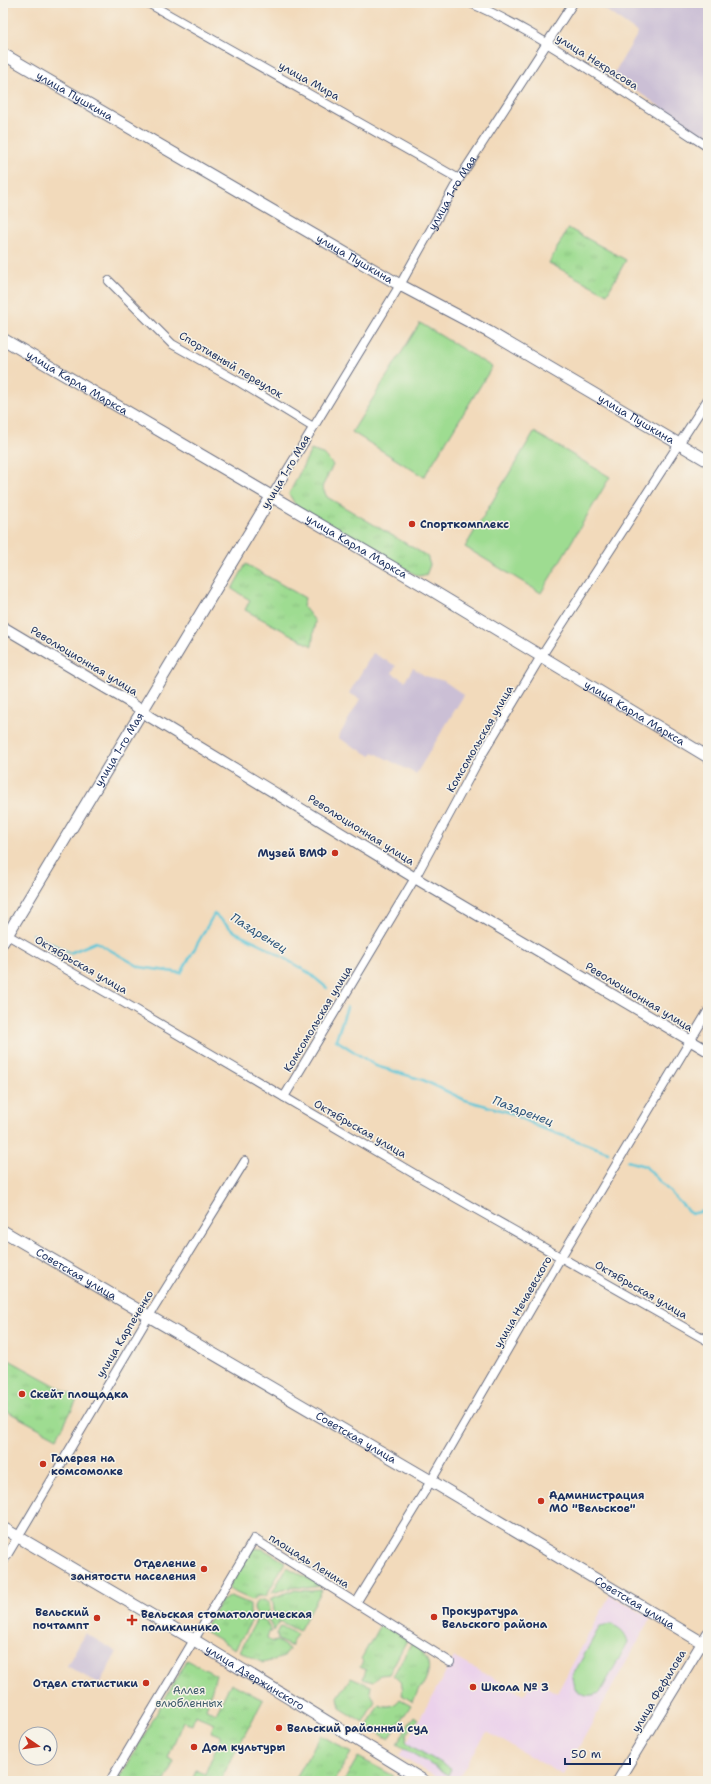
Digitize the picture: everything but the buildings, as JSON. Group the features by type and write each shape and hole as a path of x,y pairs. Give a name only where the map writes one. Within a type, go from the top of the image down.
{"main road":[{"name":"улица Пушкина","path":"3,54 400,285 489,332 708,462"},
{"name":"улица Карла Маркса","path":"3,340 542,656 708,757"},
{"name":"улица 1-го Мая","path":"4,937 143,711 271,497"},
{"name":"Советская улица","path":"3,1231 706,1641"},
{"name":"улица Дзержинского","path":"3,1528 194,1640 424,1781"}],"street":[{"name":"улица Мира","path":"148,3 459,180"},
{"name":"улица Некрасова","path":"470,3 498,14 546,42 654,110 708,147"},
{"name":"улица 1-го Мая","path":"271,497 400,285 459,180 546,42 573,3"},
{"name":"Спортивный переулок","path":"109,281 172,344 241,383 313,427"},
{"name":"Комсомольская улица","path":"284,1097 415,878 477,763 542,656 708,399"},
{"name":"Революционная улица","path":"3,626 415,878 708,1051"},
{"name":"Октябрьская улица","path":"4,937 133,1008 423,1179 708,1341"},
{"name":"улица Нечаевского","path":"356,1603 432,1480 561,1257 708,1011"},
{"name":"улица Карпеченко","path":"3,1562 149,1316 245,1161"},
{"name":"площадь Ленина","path":"110,1781 254,1539 450,1662"},
{"name":"улица Фефилова","path":"618,1781 706,1641"}],"shaded area":[{"path":"596,3 708,3 708,139 613,75 638,33"},
{"path":"373,653 396,666 392,673 405,681 413,668 425,676 444,681 464,695 416,774 373,752 371,756 338,738 360,699 349,693"},
{"name":"Школа № 3","path":"610,1595 651,1618 563,1775 487,1732 456,1781 444,1781 399,1756 454,1657 524,1695 533,1680 557,1693"},
{"path":"85,1633 117,1652 99,1684 67,1666"}],"green space":[{"path":"568,228 626,260 607,294 549,263"},
{"path":"420,323 492,367 424,477 352,432"},
{"path":"534,432 610,477 541,593 465,547"},
{"path":"311,450 325,455 333,465 322,487 327,497 427,556 430,565 426,575 418,576 296,506 289,494"},
{"path":"246,564 305,598 303,606 315,621 312,646 245,610 250,600 232,589"},
{"path":"9,1360 78,1398 57,1438 3,1409 3,1370"},
{"path":"253,1548 263,1549 285,1562 266,1596 258,1596 252,1600 232,1591 229,1587"},
{"path":"287,1567 322,1586 307,1588 293,1587 272,1593"},
{"path":"293,1590 322,1590 299,1631 279,1621 274,1631 268,1619 274,1611 273,1602 270,1599"},
{"path":"231,1596 250,1604 250,1614 254,1617 235,1649 203,1630 220,1602"},
{"path":"262,1600 269,1605 270,1608 265,1615 262,1616 255,1611 254,1608 259,1601"},
{"path":"257,1619 265,1620 272,1632 269,1632 267,1639 272,1642 277,1641 289,1649 284,1657 263,1663 240,1651"},
{"path":"381,1623 407,1640 389,1674 380,1675 373,1682 363,1679 366,1670 360,1667 363,1661 361,1659"},
{"path":"610,1624 622,1631 628,1642 600,1693 592,1695 583,1694 574,1688 572,1677 600,1626"},
{"path":"281,1626 297,1634 290,1646 278,1640 277,1634"},
{"path":"412,1642 426,1658 429,1667 426,1679 422,1687 419,1688 413,1702 402,1695 403,1689 401,1684 393,1676"},
{"name":"Аллея влюбленных","path":"187,1660 216,1675 206,1709 216,1713 231,1683 263,1700 220,1781 192,1781 196,1770 205,1774 221,1736 211,1732 214,1723 195,1715 192,1724 183,1721 168,1758 174,1761 165,1781 118,1781"},
{"path":"351,1677 371,1686 370,1692 375,1701 363,1722 340,1708 338,1697"},
{"path":"400,1699 411,1705 389,1739 367,1726 379,1704 391,1706"},
{"path":"414,1716 418,1719 407,1734 406,1741 411,1746 451,1769 448,1775 397,1744"},
{"path":"321,1735 351,1753 334,1781 294,1781"},
{"path":"358,1757 394,1776 390,1781 344,1781"}],"waterway":[{"name":"Паздренец","path":"32,934 70,953 96,942 140,967 181,973 214,914 235,932 262,945 309,973 327,988"},
{"name":"Паздренец","path":"347,1007 336,1040 376,1066 423,1080 465,1100 508,1112 539,1127 608,1152"},
{"name":"Паздренец","path":"627,1161 645,1166 691,1214 708,1210"}],"place":[{"name":"Спорткомплекс","path":"412,524"},
{"name":"Музей ВМФ","path":"335,853"},
{"name":"Скейт площадка","path":"22,1394"},
{"name":"Галерея на комсомолке","path":"43,1464"},
{"name":"Администрация МО \"Вельское\"","path":"541,1501"},
{"name":"Отделение занятости населения","path":"204,1569"},
{"name":"Прокуратура Вельского района","path":"434,1617"},
{"name":"Вельский почтампт","path":"97,1618"},
{"name":"Вельская стоматологическая поликлиника","path":"132,1620"},
{"name":"Отдел статистики","path":"146,1683"},
{"name":"Школа № 3","path":"473,1687"},
{"name":"Вельский районный суд","path":"279,1728"},
{"name":"Дом культуры","path":"194,1747"}]}
